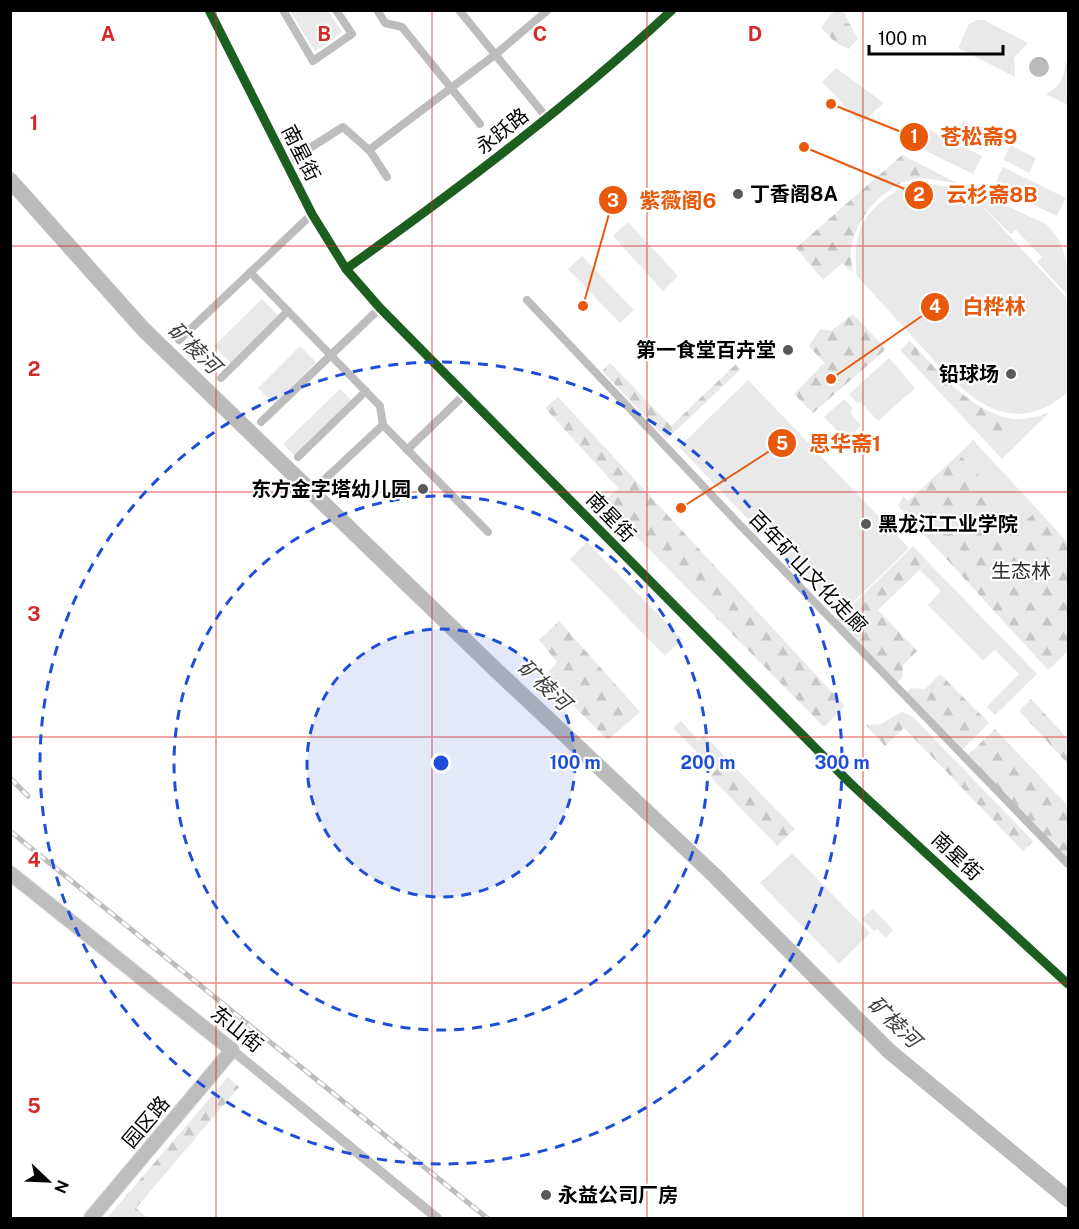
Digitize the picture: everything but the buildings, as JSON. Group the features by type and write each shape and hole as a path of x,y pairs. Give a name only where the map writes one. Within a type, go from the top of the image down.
{"highway":[{"name":"东山街","path":"10,873 231,1050"},
{"name":"园区路","path":"91,1218 231,1050"}],"street":[{"name":"南星街","path":"209,10 312,214 346,269 380,308 850,783 1068,984"},
{"path":"283,10 313,61 352,34 336,10"},
{"path":"376,10 385,23 402,27 480,124"},
{"path":"459,10 548,118"},
{"path":"369,150 451,89 548,10"},
{"name":"永跃路","path":"346,269 451,193 548,118 672,10"},
{"path":"286,163 343,127 369,150 387,177"},
{"path":"179,340 312,214"},
{"path":"250,272 380,406 383,425 488,532"},
{"name":"百年矿山文化走廊","path":"527,300 739,524 1068,864"},
{"path":"261,422 380,308"},
{"path":"221,378 288,311"},
{"path":"298,457 366,391"},
{"path":"407,450 465,394"},
{"path":"324,480 383,425"},
{"name":"东山街","path":"231,1050 437,1218"}],"green space":[{"path":"290,11 328,11 342,32 315,51"},
{"path":"835,11 843,11 850,24 827,19"},
{"path":"827,19 850,24 858,39 848,49 835,42 821,28"},
{"path":"977,20 984,20 1028,43 1014,58 1015,77 958,48 969,24"},
{"path":"1065,62 1068,64 1068,105 1046,94 1061,81"},
{"path":"836,68 884,103 861,123 822,82"},
{"path":"963,121 990,134 981,150 955,137"},
{"path":"921,126 982,156 973,174 912,144"},
{"path":"1010,145 1036,158 1029,173 1004,160"},
{"path":"902,155 957,183 914,179 892,188 872,205 858,227 851,250 853,273 842,263 823,280 796,248"},
{"path":"1003,167 1066,198 1057,216 994,186"},
{"path":"916,182 960,189 979,203 1068,299 1068,392 1046,407 1025,413 1005,413 987,406 969,394 952,379 857,276 857,243 860,229 867,217 886,198"},
{"path":"957,183 1046,224 1058,240 1065,257 1068,296 1037,262 1042,257 1016,230 1011,234"},
{"path":"628,222 678,276 663,291 613,236"},
{"path":"582,256 634,310 620,323 568,269"},
{"path":"262,299 279,316 231,363 214,346"},
{"path":"853,314 886,349 813,413 794,394 824,363 809,346 820,329 831,331"},
{"path":"910,341 959,394 993,423 1024,425 1049,413 1002,459 900,350"},
{"path":"910,341 954,387 979,406 1013,419 1049,413 1007,430 992,430 983,426 960,406 904,346"},
{"path":"300,346 316,362 274,404 258,388"},
{"path":"889,358 915,388 878,421 861,402 857,403 849,394"},
{"path":"610,363 671,426 736,364 741,369 667,439 602,371"},
{"path":"748,380 909,548 840,615 679,447"},
{"path":"340,389 351,400 295,456 283,444"},
{"path":"558,397 845,706 824,727 603,503 618,488 545,408"},
{"path":"844,399 852,407 851,414 861,425 847,441 824,417"},
{"path":"973,440 1038,510 1023,524 959,454"},
{"name":"生态林","path":"959,454 1023,523 1038,510 1068,543 1068,651 1048,670 898,506 903,496 908,501"},
{"path":"587,542 682,639 665,656 570,559"},
{"path":"913,546 928,562 878,610 917,651 903,665 902,678 897,682 837,620"},
{"path":"928,562 1037,674 995,715 987,707 1019,674 995,650 983,661 928,605 941,591 920,570"},
{"path":"559,621 640,712 608,740 544,677 557,662 539,640"},
{"path":"940,674 989,723 962,750 906,693 911,688 925,689"},
{"path":"1031,699 1068,739 1068,764 1019,711"},
{"path":"902,712 913,717 1033,841 1023,851 904,728 885,746 866,725 881,724"},
{"path":"681,721 698,740 704,735 727,759 715,770 673,728"},
{"path":"995,729 1068,806 1068,861 967,756"},
{"path":"727,759 795,829 777,846 710,776"},
{"path":"792,853 870,933 839,964 760,883"},
{"path":"873,909 893,930 886,938 877,929 874,931 862,919"},
{"path":"228,1077 239,1087 136,1208 148,1218 107,1218"}],"water":[{"path":"1039,57 1046,60 1049,67 1046,74 1039,77 1032,74 1029,67 1032,60"}],"waterway":[{"name":"矿棱河","path":"10,180 144,330 496,670 714,875 889,1051 1068,1199"}],"railway":[{"path":"10,778 28,796"},
{"path":"10,831 487,1218"}],"cycle path":[{"path":"209,10 312,214 346,269 380,308 850,783 1068,984"},
{"path":"346,269 513,145 594,79 672,10"}],"place":[{"name":"苍松斋9","path":"831,104"},
{"name":"云杉斋8B","path":"804,147"},
{"name":"丁香阁8A","path":"738,194"},
{"name":"紫薇阁6","path":"583,306"},
{"name":"第一食堂百卉堂","path":"788,350"},
{"name":"铅球场","path":"1011,374"},
{"name":"白桦林","path":"831,379"},
{"name":"东方金字塔幼儿园","path":"423,489"},
{"name":"思华斋1","path":"681,508"},
{"name":"黑龙江工业学院","path":"866,524"},
{"name":"永益公司厂房","path":"546,1195"}]}
